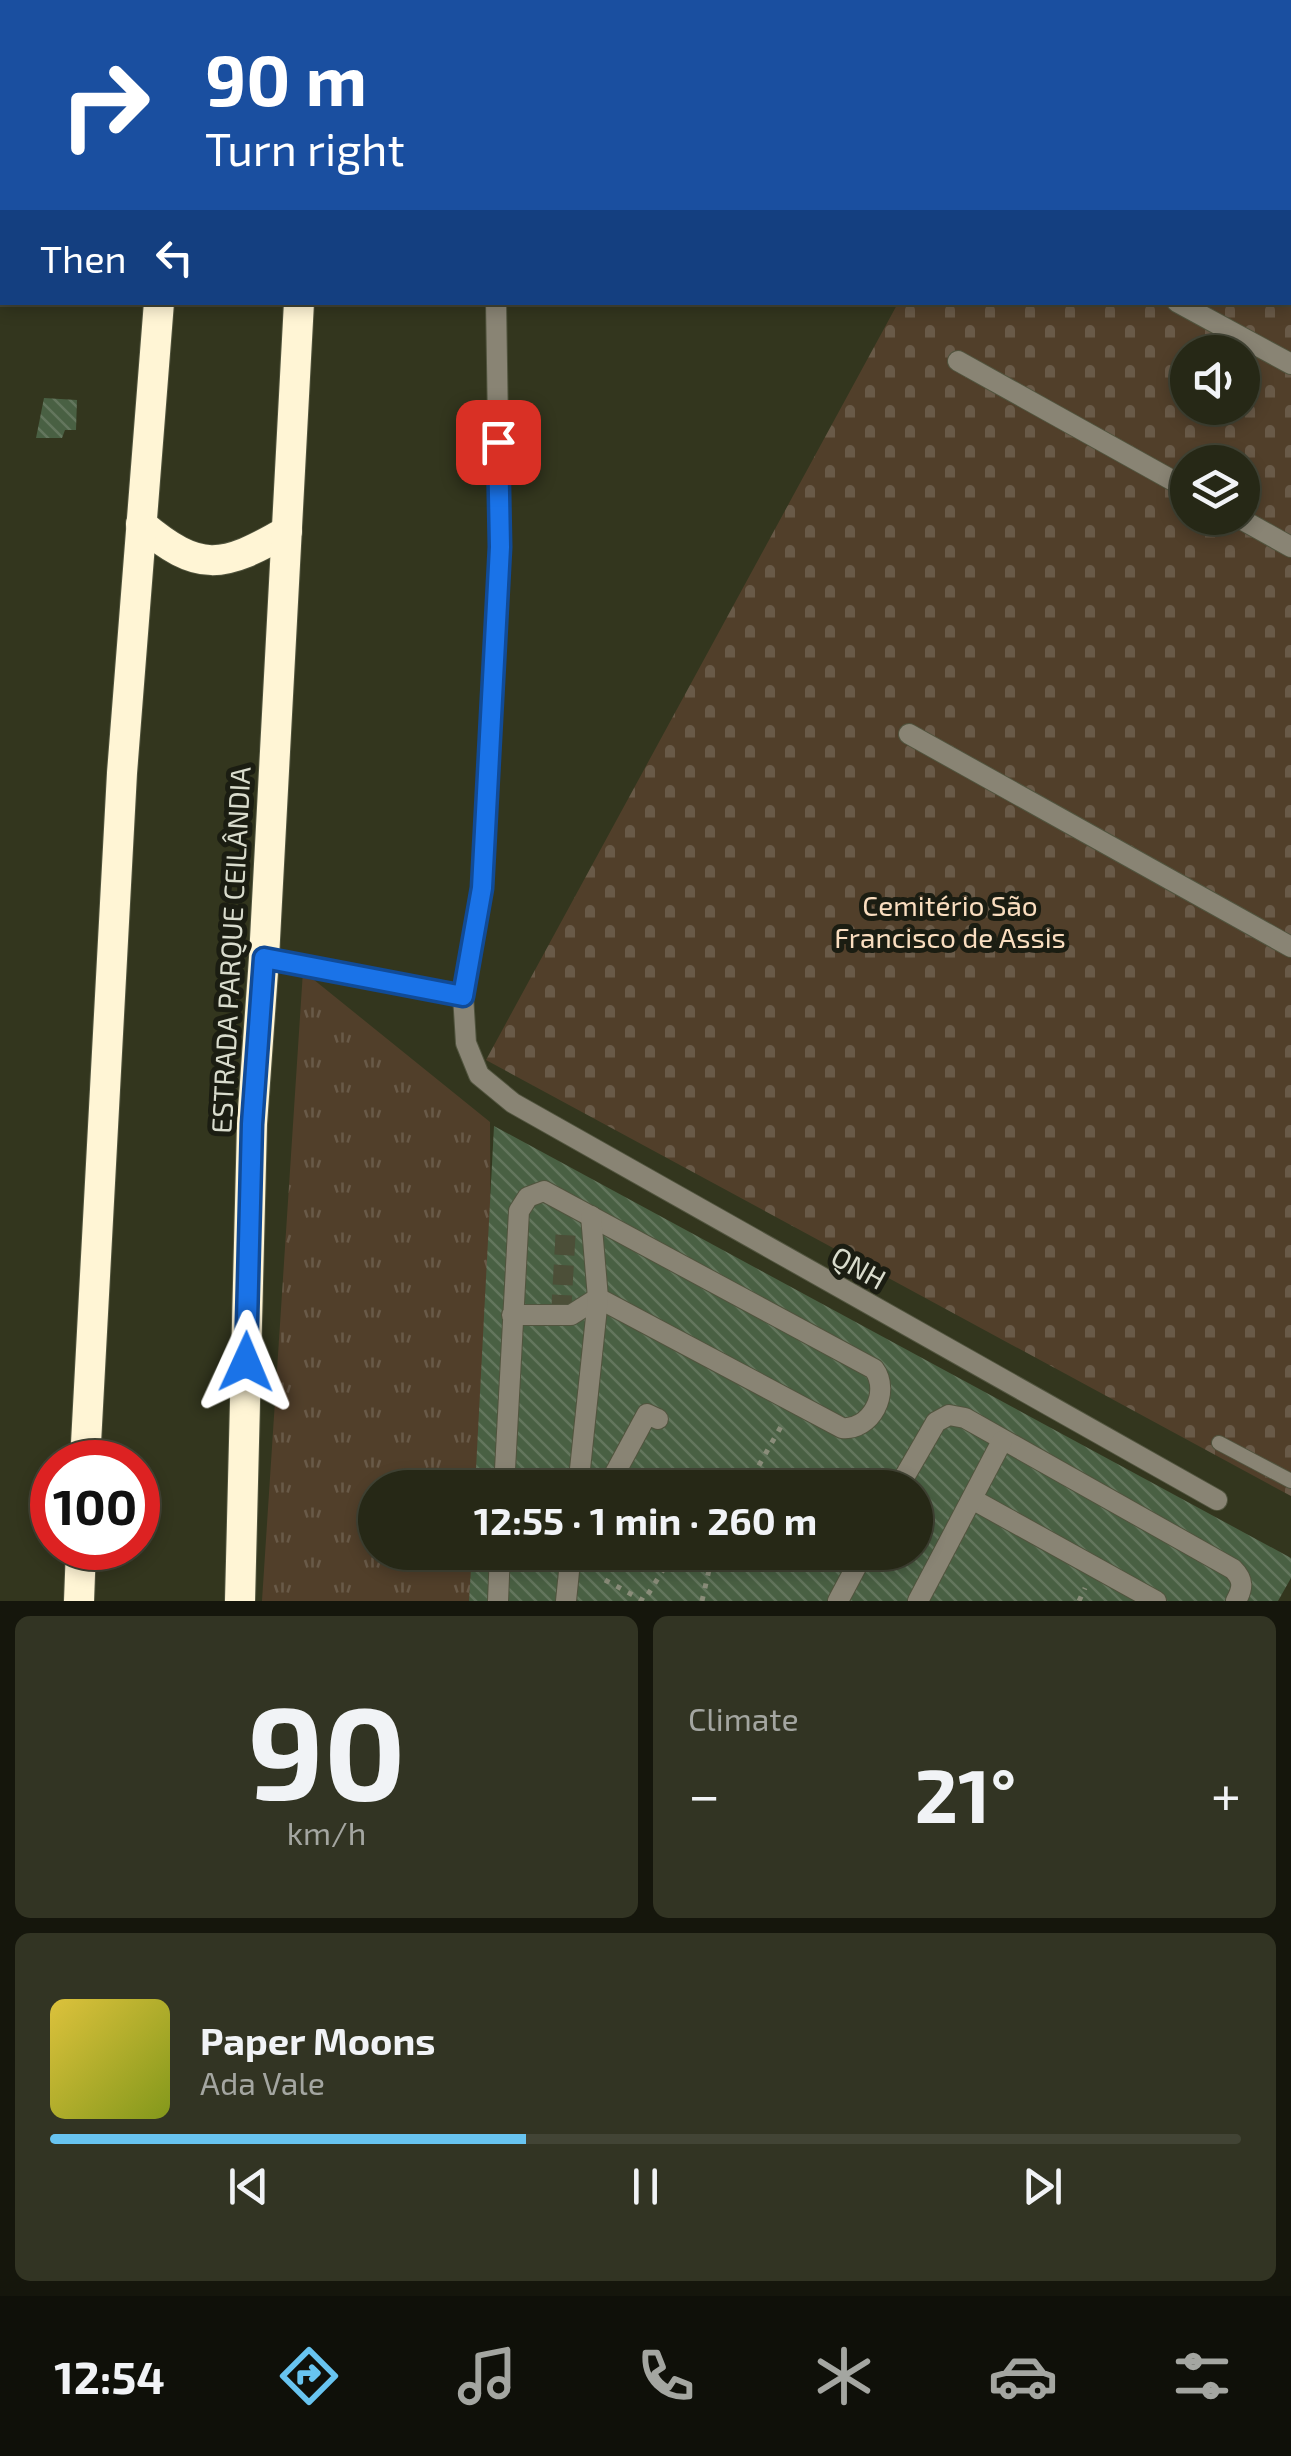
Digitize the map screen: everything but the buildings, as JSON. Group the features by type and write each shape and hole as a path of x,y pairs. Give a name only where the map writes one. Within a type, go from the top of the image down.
{"highway":[{"path":"86,1440 121,792 159,305"},
{"name":"ESTRADA PARQUE CEILÂNDIA","path":"240,1601 252,1124 299,305"},
{"path":"141,524 167,546 189,557 219,560 253,551 287,531"},
{"path":"79,1601 80,1570"}],"street":[{"path":"264,958 463,996 482,888 500,547 496,305"},
{"path":"1183,305 1291,364"},
{"path":"958,361 1170,479"},
{"path":"1260,530 1291,547"},
{"path":"909,734 1291,947"},
{"name":"QNH","path":"463,996 466,1043 479,1075 513,1103 1217,1500"},
{"path":"505,1470 520,1211 528,1197 544,1191 874,1369 882,1384 881,1397 863,1423 842,1428 598,1298"},
{"path":"580,1470 598,1298 591,1216"},
{"path":"512,1316 571,1315 598,1298"},
{"path":"617,1470 647,1414 658,1419"},
{"path":"908,1470 936,1422 949,1415 964,1418 1233,1569 1242,1586 1236,1601"},
{"path":"918,1601 1002,1440"},
{"path":"972,1499 1156,1601"},
{"path":"498,1601 499,1570"},
{"path":"566,1601 569,1570"},
{"path":"838,1601 854,1570"}],"lane":[{"path":"1219,1442 1291,1482"}],"path":[{"path":"756,1470 795,1402"},
{"path":"606,1580 644,1601 663,1570"},
{"path":"702,1601 708,1570"}],"green space":[{"name":"Cemitério São Francisco de Assis","path":"897,305 1291,305 1291,1496 486,1060"},
{"path":"303,971 490,1122 492,1470 358,1470 358,1570 492,1570 492,1601 262,1601"}],"tunnel":[{"path":"561,1315 566,1226"}],"route":[{"path":"246,1362 252,1124 264,958 463,996 482,888 500,547 498,442"}]}
